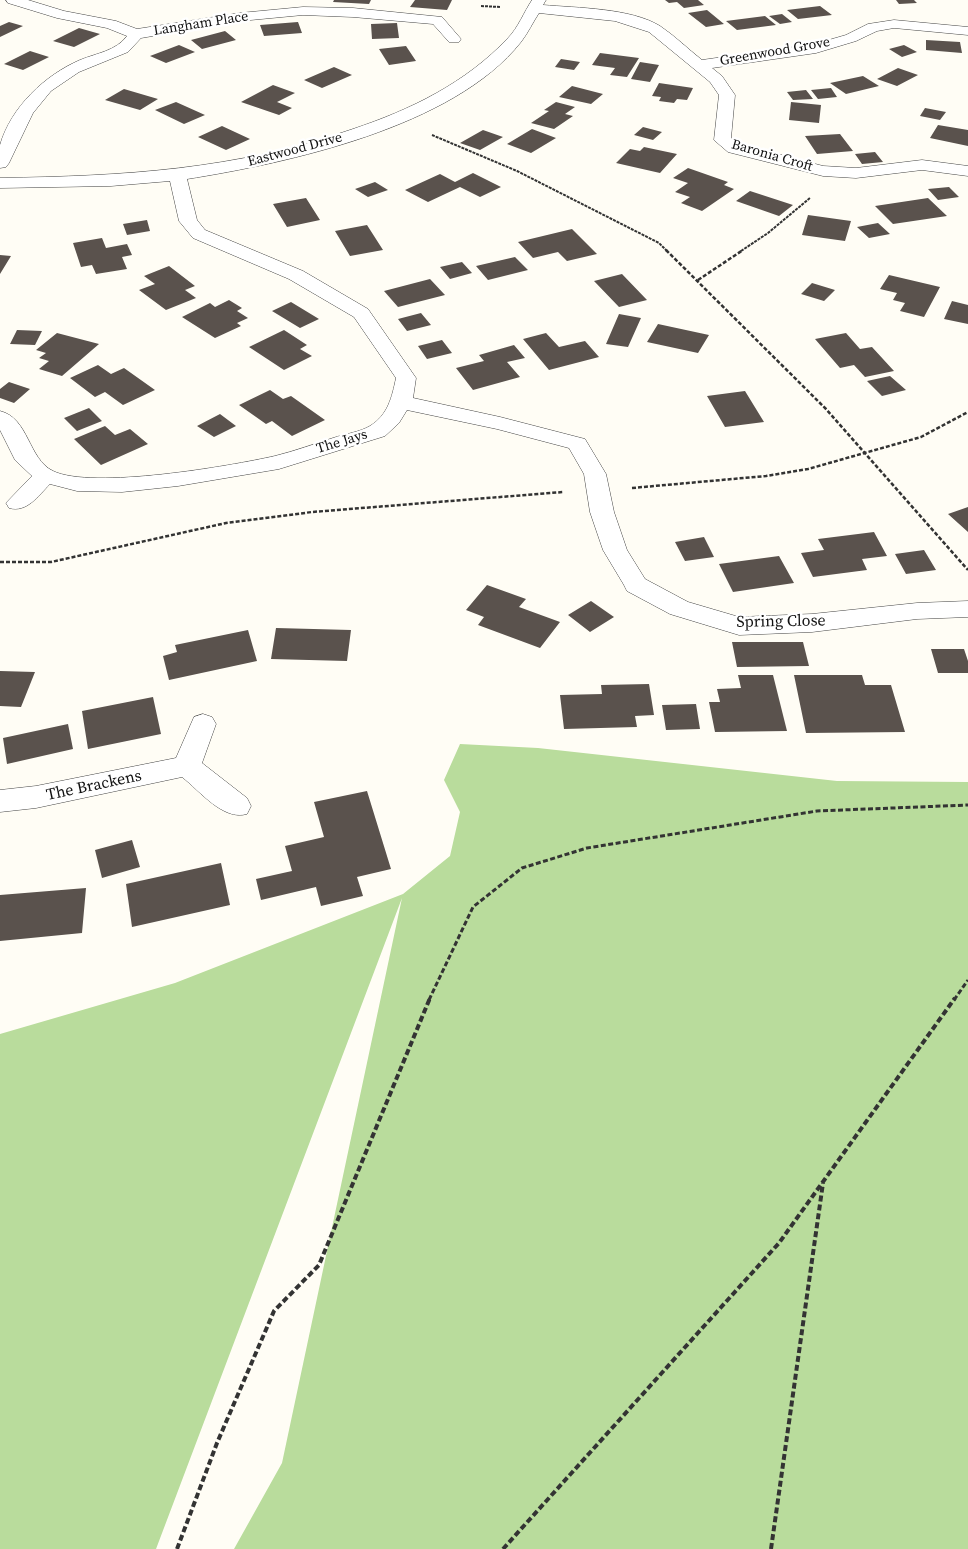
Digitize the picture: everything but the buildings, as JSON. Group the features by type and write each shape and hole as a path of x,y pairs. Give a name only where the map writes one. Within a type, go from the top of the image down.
{"street":[{"path":"13,0 62,15 111,24 136,34"},
{"name":"Baronia Croft","path":"537,4 615,17 637,22 654,29 716,79 728,95 722,140 743,150 822,171 856,173 922,165 968,171"},
{"name":"Eastwood Drive","path":"0,183 79,182 177,175 247,163 308,149 393,119 465,85 492,64 514,43 537,4"},
{"name":"Langham Place","path":"0,163 29,105 45,88 65,74 92,61 118,53 131,44 136,34 215,20 304,11 373,14 437,20 454,39"},
{"name":"Greenwood Grove","path":"699,65 816,48 851,38 874,28 894,24 968,30"},
{"name":"The Jays","path":"0,417 15,434 23,455 45,476 77,484 122,485 178,479 279,462 377,431 391,418 402,402 406,378 388,349 360,314 296,275 199,234 188,221 177,175"},
{"name":"Spring Close","path":"402,402 500,422 577,444 595,474 602,512 615,550 636,585 679,608 738,626 812,623 917,611 968,609"},
{"path":"17,503 45,476"},
{"path":"203,724 187,766 237,806"},
{"name":"The Brackens","path":"0,800 36,798 187,766"}],"path":[{"path":"393,119 517,171 658,243 698,280 826,409 968,570"},
{"path":"698,280 768,233 842,172"},
{"path":"0,562 51,562 226,523 312,512 441,500 597,489 659,487 766,476 848,460 864,452 921,437 968,412"},
{"path":"177,1549 218,1443 274,1311 319,1265 418,1024 473,907 522,868 587,848 817,811 968,806"},
{"path":"504,1549 779,1243 968,980"},
{"path":"771,1549 823,1182"}],"green space":[{"path":"460,744 538,748 837,781 968,782 968,1549 234,1549 282,1463 402,898 156,1549 0,1549 0,1034 175,983 403,894 450,856 460,812 444,780"}]}
